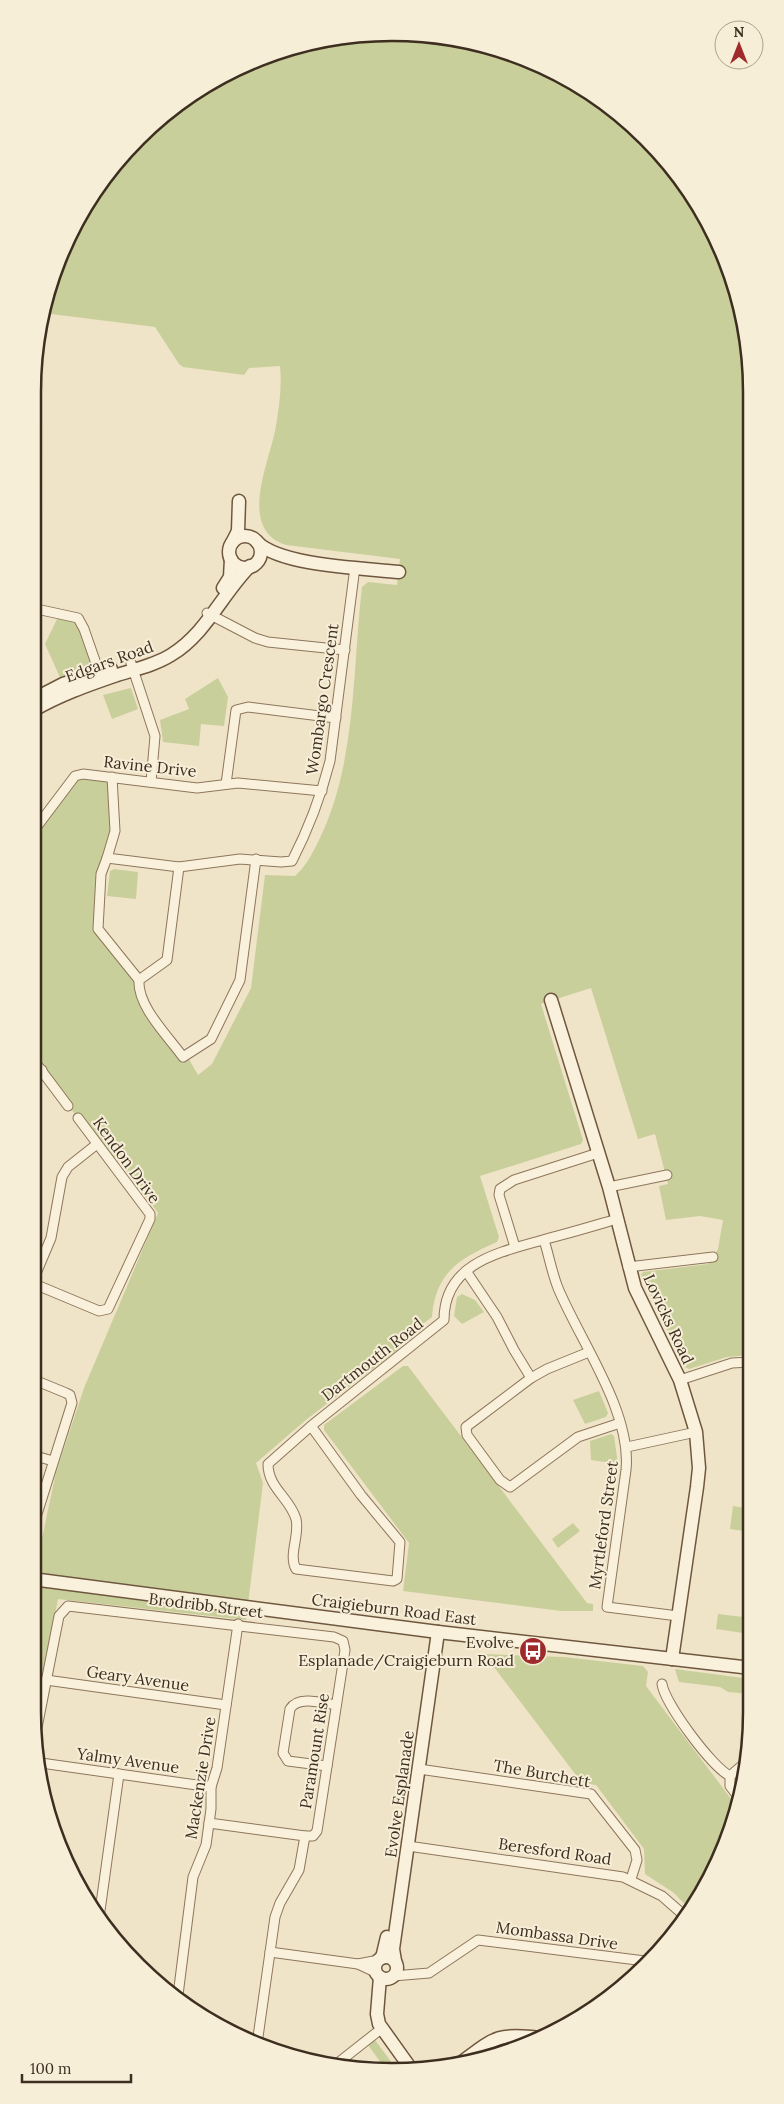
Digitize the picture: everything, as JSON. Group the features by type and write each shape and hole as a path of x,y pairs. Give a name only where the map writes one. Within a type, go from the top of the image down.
{"street":[{"path":"251,566 260,556 260,547 245,524 243,501 238,530 230,552 231,558 239,566 251,566 274,560 291,559 399,572"},
{"path":"232,543 243,536 255,540 269,552 291,559"},
{"name":"Edgars Road","path":"210,614 230,576 231,558"},
{"name":"Edgars Road","path":"41,706 70,692 132,667 172,655 188,643 235,583 251,566"},
{"name":"Wombargo Crescent","path":"107,858 179,867 240,859 292,861 308,830 330,761 355,567"},
{"path":"41,610 78,618 84,629 99,672"},
{"path":"210,614 255,638 268,642 345,650"},
{"path":"132,667 155,736 151,782"},
{"name":"Edgars Road","path":"41,695 63,684 99,672 132,667"},
{"path":"226,784 236,710 248,707 336,718"},
{"name":"Ravine Drive","path":"41,821 75,776 83,774 197,788 238,782 322,791"},
{"path":"112,777 115,831 101,874 98,929 139,980 138,991 143,1004 183,1057 211,1038 240,980 256,859"},
{"path":"139,980 167,960 179,867"},
{"name":"Lovicks Road","path":"551,1000 609,1187 628,1267 635,1288 680,1380 696,1432 699,1468 697,1487 672,1659"},
{"path":"42,1070 68,1106"},
{"name":"Kendon Drive","path":"41,1287 102,1312 111,1304 150,1219 150,1214 78,1118"},
{"path":"41,1262 51,1238 58,1188 62,1177 73,1162 97,1144"},
{"path":"515,1247 499,1195 500,1189 514,1180 598,1153"},
{"path":"609,1187 667,1175"},
{"name":"Dartmouth Road","path":"311,1426 361,1495 400,1542 397,1578 386,1581 296,1569 293,1559 297,1527 295,1516 272,1485 268,1464 311,1426 444,1320 444,1307 449,1290 466,1271 484,1259 515,1247 617,1219"},
{"name":"Myrtleford Street","path":"544,1240 558,1287 617,1411 627,1447 626,1470 607,1607 678,1616"},
{"path":"628,1267 713,1257"},
{"path":"466,1271 497,1317 531,1378"},
{"path":"589,1352 547,1368 531,1378 466,1427 467,1435 505,1485 514,1486 578,1437 620,1423"},
{"path":"680,1380 732,1363 743,1362"},
{"path":"41,1382 66,1392 71,1397 72,1403 41,1501"},
{"path":"627,1447 696,1432"},
{"path":"41,1458 53,1462"},
{"name":"Craigieburn Road East","path":"41,1580 434,1631 743,1667"},
{"name":"Brodribb Street","path":"46,1680 59,1616 65,1608 77,1605 238,1624 334,1637 343,1641"},
{"name":"Mackenzie Drive","path":"179,1990 193,1877 206,1845 211,1787 217,1768 238,1624"},
{"name":"Evolve Esplanade","path":"415,2062 386,2023 384,2009 387,1969 434,1631"},
{"name":"Paramount Rise","path":"258,2036 277,1910 299,1870 309,1836 317,1831 345,1650 343,1641"},
{"path":"41,1707 46,1680"},
{"name":"Geary Avenue","path":"46,1680 226,1705"},
{"path":"662,1684 668,1703 715,1765 730,1776"},
{"path":"327,1766 288,1761 283,1753 292,1704 300,1701 336,1705"},
{"name":"Yalmy Avenue","path":"45,1764 211,1787"},
{"name":"The Burchett","path":"415,1769 593,1795 636,1850 637,1863 631,1879"},
{"path":"734,1791 730,1786 730,1776 738,1769"},
{"path":"100,1908 119,1774"},
{"path":"209,1823 309,1836"},
{"name":"Beresford Road","path":"404,1845 603,1873 631,1879 662,1896 680,1912"},
{"name":"Mombassa Drive","path":"270,1952 415,1973 432,1972 470,1943 480,1940 640,1960"},
{"name":"Evolve Esplanade","path":"387,1969 377,2014 381,2029 406,2062"},
{"path":"342,2059 381,2029"},
{"path":"476,2052 499,2037 514,2035 525,2036"},
{"path":"494,2048 499,2044 510,2042"}],"green space":[{"path":"392,41 438,44 483,53 547,77 587,100 623,128 670,178 696,217 716,258 731,301 740,346 743,392 743,1356 727,1357 689,1369 685,1367 641,1275 643,1272 708,1264 718,1249 723,1220 700,1216 666,1220 659,1186 668,1184 655,1134 638,1139 591,988 541,1004 583,1140 581,1144 480,1176 499,1237 497,1242 472,1254 452,1269 438,1289 432,1317 399,1342 399,1349 307,1419 256,1463 263,1483 246,1620 58,1599 41,1687 41,1543 56,1472 84,1388 158,1213 117,1157 110,1161 41,1069 41,816 75,776 112,777 115,831 101,874 97,924 139,980 143,1004 187,1056 198,1075 212,1064 251,988 265,875 295,876 305,865 312,853 330,814 340,783 351,718 362,587 368,582 397,585 400,559 286,545 271,537 263,526 260,511 260,495 278,415 280,366 249,368 244,375 183,367 179,364 155,327 50,314 68,258 77,237 100,197 144,144 197,100 237,77 258,68 301,53 324,48 346,44"},
{"path":"60,613 78,618 99,672 63,684 45,644"},
{"path":"218,678 228,697 224,726 201,724 199,746 163,742 160,720 189,709 185,699"},
{"path":"131,688 138,709 112,719 103,695"},
{"path":"114,869 138,872 136,899 107,896 110,871"},
{"path":"462,1294 475,1300 484,1312 462,1324 454,1316 457,1297"},
{"path":"403,1366 408,1366 587,1603 593,1604 593,1611 561,1611 403,1591 409,1543 324,1430 324,1425"},
{"path":"599,1391 608,1413 606,1417 585,1424 573,1400"},
{"path":"611,1434 614,1436 618,1464 591,1460 590,1441"},
{"path":"733,1506 743,1508 743,1531 730,1529"},
{"path":"573,1523 580,1531 558,1548 552,1539"},
{"path":"718,1614 743,1617 743,1633 716,1629"},
{"path":"484,1654 564,1657 643,1666 648,1672 646,1686 732,1800 707,1867 685,1905 674,1893 645,1874 644,1849 596,1785 582,1783"},
{"path":"675,1669 743,1678 743,1693 728,1692 720,1687 679,1682"},
{"path":"375,2040 392,2063 381,2063 368,2045"}],"place":[{"name":"Evolve Esplanade/Craigieburn Road","path":"533,1651"}]}
